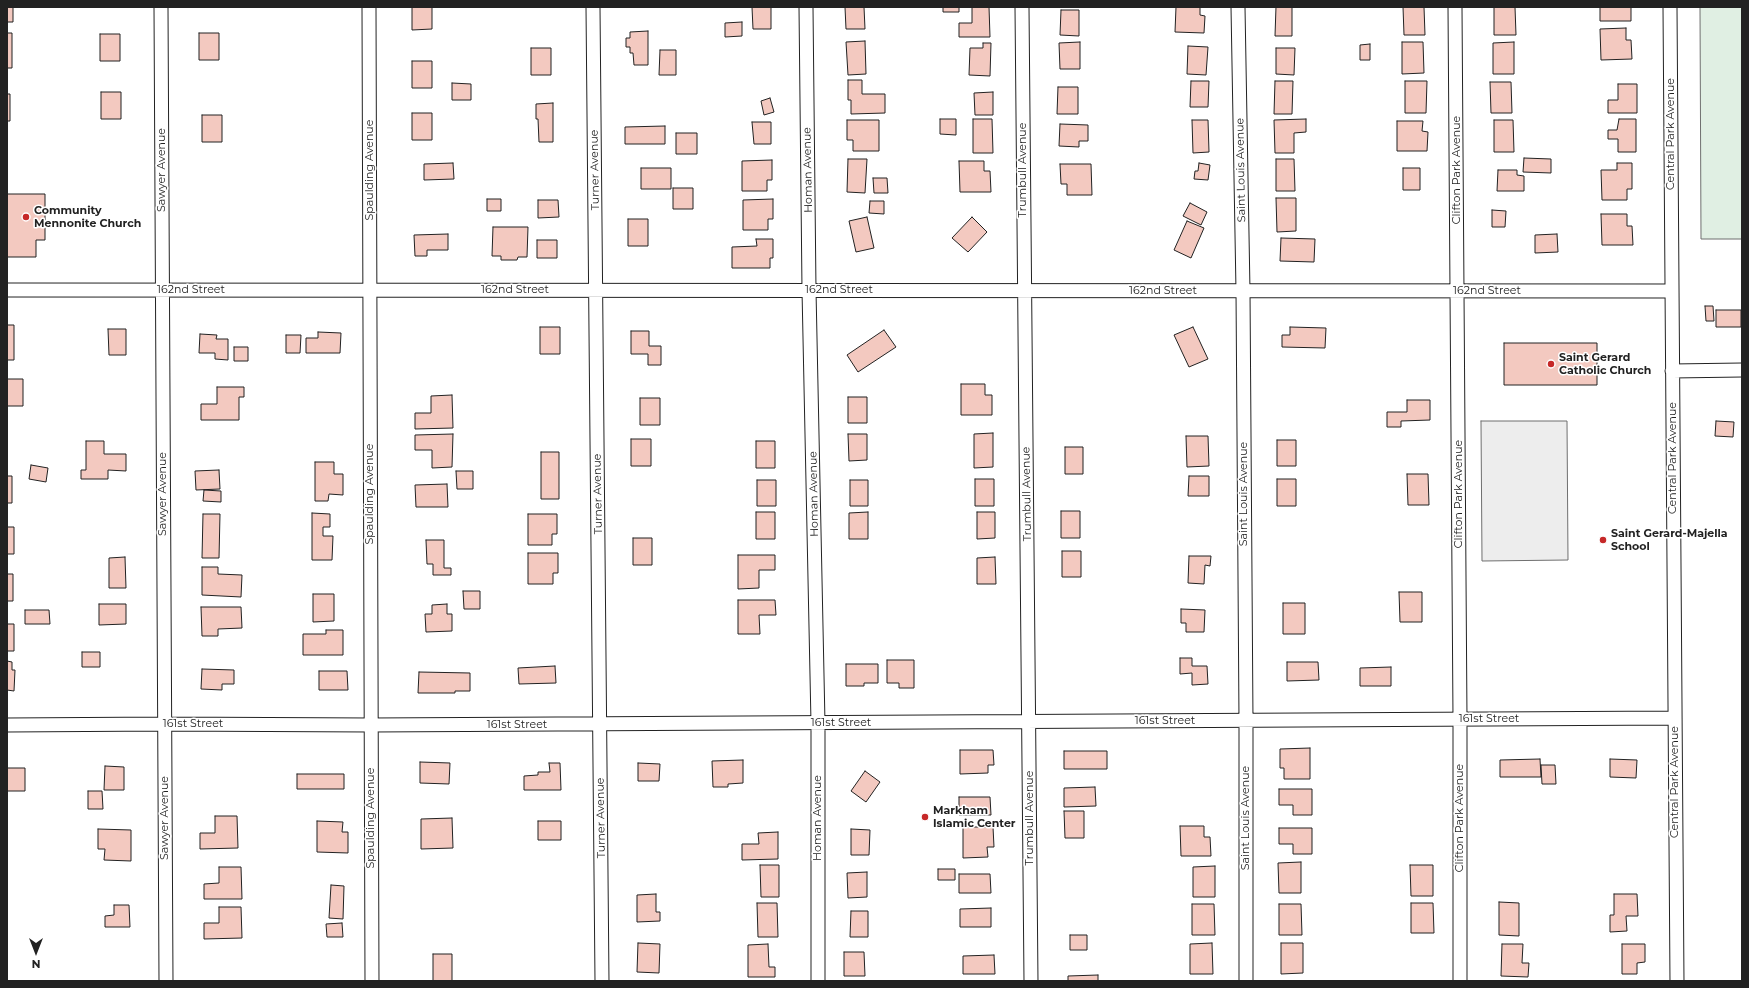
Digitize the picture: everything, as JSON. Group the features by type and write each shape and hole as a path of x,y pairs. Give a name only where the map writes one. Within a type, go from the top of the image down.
{"street":[{"name":"Sawyer Avenue","path":"161,7 166,981"},
{"name":"Spaulding Avenue","path":"369,7 372,981"},
{"name":"Turner Avenue","path":"593,7 602,981"},
{"name":"Homan Avenue","path":"806,7 809,290 818,723 818,981"},
{"name":"Trumbull Avenue","path":"1022,7 1030,721 1031,981"},
{"name":"Saint Louis Avenue","path":"1238,7 1243,290 1246,981"},
{"name":"Clifton Park Avenue","path":"1455,7 1458,290 1460,981"},
{"name":"Central Park Avenue","path":"1670,7 1677,981"},
{"name":"162nd Street","path":"7,290 1672,290"},
{"path":"1672,371 1742,370"},
{"name":"161st Street","path":"7,725 164,724 371,726 1675,718"}],"green space":[{"path":"1700,7 1742,7 1742,239 1701,239"}],"shaded area":[{"path":"1481,421 1567,421 1568,560 1482,561"}],"building":[{"path":"7,7 13,7 13,22 7,22"},
{"path":"412,7 432,7 432,29 412,30"},
{"path":"752,7 771,7 771,29 753,29"},
{"path":"845,7 864,7 865,29 846,29"},
{"path":"943,7 959,7 959,12 943,12"},
{"path":"972,7 989,7 990,37 959,37 959,23 972,23"},
{"path":"1176,7 1200,7 1200,15 1205,16 1204,33 1175,32"},
{"path":"1276,7 1292,7 1292,36 1275,36"},
{"path":"1403,7 1424,7 1425,35 1404,35"},
{"path":"1494,7 1515,7 1516,35 1494,35"},
{"path":"1600,7 1631,7 1631,21 1600,21"},
{"path":"1061,10 1079,10 1079,36 1060,35"},
{"path":"742,22 742,36 725,37 725,23"},
{"path":"1626,28 1626,40 1631,40 1632,59 1601,60 1600,29"},
{"path":"648,31 648,65 634,65 633,53 630,53 630,47 626,47 626,38 630,38 630,32"},
{"path":"7,33 12,33 12,68 7,68"},
{"path":"199,33 219,33 219,60 199,60"},
{"path":"100,34 120,34 120,61 100,61"},
{"path":"865,41 866,74 848,75 846,42"},
{"path":"1080,42 1080,69 1060,69 1059,43"},
{"path":"1402,42 1423,42 1424,73 1402,74"},
{"path":"1514,42 1514,74 1493,74 1493,43"},
{"path":"983,43 991,43 990,76 969,75 970,48 983,48"},
{"path":"1370,44 1370,60 1360,60 1360,45"},
{"path":"1188,46 1208,47 1206,75 1187,74"},
{"path":"531,48 551,48 551,75 531,75"},
{"path":"1276,48 1295,48 1294,75 1276,74"},
{"path":"660,50 676,50 676,75 659,75"},
{"path":"412,61 432,61 432,88 412,88"},
{"path":"848,80 862,80 862,94 885,94 885,113 851,114 851,100 848,100"},
{"path":"1191,81 1209,81 1208,107 1190,107"},
{"path":"1275,81 1293,81 1292,114 1274,114"},
{"path":"1405,81 1427,81 1426,113 1405,113"},
{"path":"1490,82 1511,82 1512,113 1491,113"},
{"path":"452,83 471,84 471,100 452,100"},
{"path":"1618,84 1637,84 1637,113 1608,113 1608,100 1618,100"},
{"path":"1058,87 1078,87 1078,114 1057,114"},
{"path":"101,92 121,92 121,119 101,119"},
{"path":"993,92 993,115 975,115 974,93"},
{"path":"7,94 10,94 10,121 7,121"},
{"path":"770,98 774,112 764,115 761,101"},
{"path":"553,103 553,142 539,142 536,104"},
{"path":"412,113 432,113 432,140 412,140"},
{"path":"202,115 222,115 222,142 202,142"},
{"path":"940,119 956,119 956,135 940,134"},
{"path":"973,119 992,119 993,153 973,153"},
{"path":"1306,119 1306,132 1294,133 1294,153 1275,153 1274,120"},
{"path":"1619,119 1636,119 1636,152 1618,152 1618,139 1608,139 1608,130 1617,130"},
{"path":"847,120 879,120 879,151 853,151 853,140 847,140"},
{"path":"1192,120 1208,120 1209,152 1193,153"},
{"path":"1494,120 1513,120 1514,152 1494,152"},
{"path":"1397,121 1423,121 1422,131 1428,132 1427,151 1397,151"},
{"path":"752,122 771,122 771,144 754,144"},
{"path":"1060,124 1088,125 1088,141 1079,141 1079,147 1059,146"},
{"path":"665,126 665,144 625,144 625,127"},
{"path":"676,133 697,133 697,154 676,154"},
{"path":"1524,158 1551,159 1551,173 1523,172"},
{"path":"848,159 867,159 865,193 847,192"},
{"path":"1276,159 1294,159 1295,191 1276,191"},
{"path":"772,160 772,180 767,180 767,191 742,191 742,161"},
{"path":"959,161 984,161 984,171 990,171 991,192 960,192"},
{"path":"453,163 454,179 424,180 424,164"},
{"path":"1199,163 1210,165 1208,180 1194,179 1195,171 1198,171"},
{"path":"1617,163 1632,163 1632,189 1627,189 1627,200 1602,200 1601,170 1617,170"},
{"path":"1060,164 1091,164 1092,195 1067,195 1067,184 1061,184"},
{"path":"641,168 671,168 671,189 641,189"},
{"path":"1403,168 1420,168 1420,190 1403,190"},
{"path":"1498,170 1517,170 1517,175 1524,176 1524,191 1497,191"},
{"path":"873,178 887,178 888,193 874,193"},
{"path":"673,188 693,188 693,209 673,209"},
{"name":"Community Mennonite Church","path":"7,194 45,194 45,240 36,240 36,257 7,257"},
{"path":"1276,198 1296,198 1296,231 1277,232"},
{"path":"487,199 501,199 501,211 487,211"},
{"path":"773,199 773,219 768,219 768,230 743,230 743,200"},
{"path":"538,200 558,200 559,217 538,218"},
{"path":"870,201 884,201 884,214 869,213"},
{"path":"1190,203 1207,212 1201,225 1183,216"},
{"path":"1492,210 1506,211 1505,227 1492,227"},
{"path":"1601,214 1627,214 1627,226 1632,226 1633,245 1602,245"},
{"path":"867,217 874,248 856,252 849,221"},
{"path":"972,217 987,232 968,252 952,238"},
{"path":"628,219 648,219 648,246 628,246"},
{"path":"1187,221 1204,228 1191,258 1174,250"},
{"path":"493,227 528,227 527,257 518,257 517,260 501,260 501,256 492,256"},
{"path":"448,234 448,250 427,250 427,256 415,256 414,235"},
{"path":"1557,234 1558,252 1535,253 1535,235"},
{"path":"1281,238 1315,239 1314,262 1280,261"},
{"path":"756,239 773,239 773,258 770,258 770,268 732,268 732,247 757,246"},
{"path":"537,240 557,240 557,258 537,258"},
{"path":"1705,306 1713,306 1714,321 1706,321"},
{"path":"1716,310 1741,310 1741,327 1716,327"},
{"path":"7,325 14,325 14,360 7,360"},
{"path":"540,327 560,327 560,354 540,354"},
{"path":"1193,327 1208,359 1189,367 1174,335"},
{"path":"1290,327 1326,328 1325,348 1282,347 1282,335 1290,335"},
{"path":"108,329 126,329 126,355 109,355"},
{"path":"884,330 896,347 858,372 847,355"},
{"path":"631,331 649,331 649,346 661,346 661,365 648,365 648,354 631,354"},
{"path":"318,332 341,333 340,353 306,353 306,338 318,338"},
{"path":"200,334 217,335 216,339 228,339 228,360 215,359 215,353 199,353"},
{"path":"286,335 301,335 300,353 286,353"},
{"name":"Saint Gerard Catholic Church","path":"1504,343 1597,343 1597,385 1504,385"},
{"path":"234,347 248,347 248,361 234,361"},
{"path":"7,379 23,379 23,406 7,406"},
{"path":"961,384 985,384 985,395 992,395 992,415 961,415"},
{"path":"217,387 244,387 244,397 239,397 239,420 201,420 201,404 217,404"},
{"path":"452,395 453,428 415,429 415,413 431,413 431,396"},
{"path":"848,397 867,397 867,423 848,423"},
{"path":"640,398 660,398 660,425 640,425"},
{"path":"1407,400 1430,400 1430,420 1401,421 1401,427 1387,427 1387,412 1407,412"},
{"path":"1716,421 1734,422 1733,437 1715,436"},
{"path":"993,433 993,467 974,468 974,434"},
{"path":"453,434 452,467 432,468 432,450 415,450 415,435"},
{"path":"848,434 867,434 867,460 849,461"},
{"path":"1186,436 1208,436 1209,466 1187,467"},
{"path":"631,439 651,439 651,466 631,466"},
{"path":"1277,440 1296,440 1296,466 1277,466"},
{"path":"86,441 104,441 104,454 126,454 126,471 108,470 108,479 81,479 81,470 86,470"},
{"path":"756,441 775,441 775,468 756,468"},
{"path":"1065,447 1083,447 1083,474 1065,474"},
{"path":"541,452 559,452 559,499 541,499"},
{"path":"315,462 334,462 334,474 343,474 343,495 329,494 328,501 315,501"},
{"path":"31,465 48,468 46,482 29,479"},
{"path":"219,470 220,489 196,490 195,471"},
{"path":"456,471 473,471 473,489 457,489"},
{"path":"1407,474 1428,474 1429,505 1408,505"},
{"path":"7,476 12,476 12,503 7,503"},
{"path":"1189,476 1209,476 1209,496 1188,496"},
{"path":"975,479 994,479 994,506 975,506"},
{"path":"1277,479 1296,479 1296,506 1277,506"},
{"path":"757,480 776,480 776,506 757,506"},
{"path":"850,480 868,480 868,506 850,506"},
{"path":"447,484 448,507 416,507 415,485"},
{"path":"204,490 221,491 221,502 203,501"},
{"path":"1061,511 1080,511 1080,538 1061,538"},
{"path":"756,512 775,512 775,539 756,539"},
{"path":"868,512 868,539 849,539 849,513"},
{"path":"977,512 995,512 995,538 977,539"},
{"path":"312,513 330,514 330,527 323,527 323,536 333,536 332,560 312,560"},
{"path":"203,514 220,514 219,558 202,558"},
{"path":"528,514 557,514 557,534 552,534 552,545 528,545"},
{"path":"7,527 14,527 14,554 7,554"},
{"path":"633,538 652,538 652,565 633,565"},
{"path":"426,540 444,540 444,568 451,568 451,575 433,575 433,564 427,564"},
{"path":"1062,551 1081,551 1081,577 1062,577"},
{"path":"528,553 558,553 558,573 553,573 553,584 528,584"},
{"path":"738,555 775,555 775,570 759,570 759,588 738,589"},
{"path":"1189,556 1211,556 1210,566 1205,565 1204,584 1188,583"},
{"path":"125,557 126,588 109,588 109,558"},
{"path":"995,557 996,584 977,584 977,558"},
{"path":"202,567 218,567 218,574 242,575 241,597 202,595"},
{"path":"7,574 13,574 13,601 7,601"},
{"path":"463,591 480,591 480,609 464,609"},
{"path":"1399,592 1422,592 1422,622 1400,622"},
{"path":"313,594 334,594 334,621 313,622"},
{"path":"738,600 775,600 776,615 759,615 760,634 738,634"},
{"path":"1283,603 1305,603 1305,634 1283,634"},
{"path":"99,604 126,604 126,624 99,625"},
{"path":"447,604 447,614 452,614 452,631 426,632 425,614 432,614 432,605"},
{"path":"201,607 241,607 242,628 218,629 218,636 202,636"},
{"path":"1181,609 1205,610 1204,632 1186,632 1186,623 1181,623"},
{"path":"25,610 49,610 50,624 25,624"},
{"path":"7,624 14,624 14,651 7,651"},
{"path":"326,630 343,630 343,655 303,655 303,634 326,634"},
{"path":"82,652 100,652 100,667 82,667"},
{"path":"1180,658 1192,658 1192,666 1207,666 1208,684 1192,685 1192,673 1180,674"},
{"path":"887,660 914,660 914,688 899,688 899,683 887,683"},
{"path":"7,661 12,662 12,670 15,670 14,691 7,690"},
{"path":"1287,662 1318,662 1319,680 1287,681"},
{"path":"846,664 878,664 878,683 864,683 864,686 846,686"},
{"path":"555,666 556,683 519,684 518,668"},
{"path":"1391,667 1391,686 1360,686 1360,668"},
{"path":"202,669 234,670 234,684 222,684 222,690 201,689"},
{"path":"319,671 347,671 348,690 319,690"},
{"path":"419,672 470,673 470,691 455,691 455,693 418,693"},
{"path":"1310,748 1310,779 1284,779 1284,768 1280,768 1280,749"},
{"path":"960,750 993,750 994,765 988,765 988,773 960,774"},
{"path":"1064,751 1107,751 1107,769 1064,769"},
{"path":"1540,759 1541,777 1500,777 1500,760"},
{"path":"1610,759 1637,760 1636,778 1610,777"},
{"path":"743,760 743,783 728,784 728,787 713,787 712,761"},
{"path":"420,762 450,763 449,784 420,783"},
{"path":"549,763 560,763 561,790 524,790 524,776 538,775 538,772 550,772"},
{"path":"638,763 660,764 659,781 638,781"},
{"path":"1541,765 1555,765 1556,784 1542,784"},
{"path":"105,766 124,767 124,790 104,790"},
{"path":"7,768 25,768 25,791 7,791"},
{"path":"865,771 880,782 866,802 851,791"},
{"path":"297,774 344,774 344,789 297,789"},
{"path":"1095,787 1096,806 1064,807 1064,788"},
{"path":"1279,789 1312,789 1312,815 1293,815 1293,805 1279,805"},
{"path":"88,791 102,791 103,809 88,809"},
{"path":"959,797 990,797 991,815 959,815"},
{"path":"1064,811 1084,811 1084,838 1065,838"},
{"path":"215,816 237,816 238,848 200,849 200,833 215,833"},
{"path":"452,818 453,848 421,849 421,819"},
{"path":"317,821 343,822 342,832 348,832 348,853 317,852"},
{"path":"538,821 561,821 561,840 538,840"},
{"path":"1180,826 1204,826 1204,837 1210,837 1211,856 1181,856"},
{"path":"963,827 993,827 994,847 987,847 988,857 963,858"},
{"path":"1279,828 1312,828 1312,854 1293,854 1293,844 1279,844"},
{"path":"98,829 131,830 131,861 104,860 105,849 98,849"},
{"path":"851,829 870,830 869,855 851,855"},
{"path":"778,832 778,859 742,860 742,844 759,844 758,833"},
{"path":"1301,862 1301,893 1279,893 1278,863"},
{"path":"760,865 779,865 779,897 761,897"},
{"path":"1410,865 1433,865 1433,896 1411,896"},
{"path":"1215,866 1215,897 1193,897 1193,867"},
{"path":"219,867 241,867 242,899 204,899 204,884 219,883"},
{"path":"938,869 955,869 955,880 938,880"},
{"path":"867,872 867,897 848,898 847,873"},
{"path":"959,874 990,874 991,893 959,893"},
{"path":"331,885 344,886 343,919 329,918"},
{"path":"656,894 656,912 660,912 660,921 637,922 637,895"},
{"path":"1614,894 1637,894 1638,916 1626,916 1627,931 1610,932 1610,915 1614,915"},
{"path":"1499,902 1519,903 1519,936 1499,935"},
{"path":"757,903 777,903 778,937 758,937"},
{"path":"1411,903 1433,903 1434,933 1411,933"},
{"path":"1192,904 1214,904 1215,935 1192,935"},
{"path":"1279,904 1301,904 1302,935 1279,935"},
{"path":"114,905 129,905 130,927 105,927 105,916 114,915"},
{"path":"219,907 241,907 242,938 204,939 204,923 219,923"},
{"path":"991,908 991,927 960,927 960,909"},
{"path":"851,911 868,911 868,937 850,937"},
{"path":"342,923 343,937 327,937 326,924"},
{"path":"1070,935 1087,935 1087,950 1070,950"},
{"path":"638,943 660,944 659,973 637,972"},
{"path":"1212,943 1213,974 1190,974 1190,944"},
{"path":"1281,943 1303,943 1303,973 1281,974"},
{"path":"768,944 769,967 775,967 775,977 748,977 748,945"},
{"path":"1502,944 1523,944 1522,963 1529,963 1528,977 1501,976"},
{"path":"1622,944 1645,944 1645,962 1637,963 1637,974 1622,974"},
{"path":"844,952 864,952 865,976 844,976"},
{"path":"433,954 452,954 452,981 433,981"},
{"path":"994,955 995,974 963,974 963,956"},
{"path":"1098,975 1098,981 1068,981 1068,976"}],"place":[{"name":"Community Mennonite Church","path":"26,217"},
{"name":"Saint Gerard Catholic Church","path":"1551,364"},
{"name":"Saint Gerard-Majella School","path":"1603,540"},
{"name":"Markham Islamic Center","path":"925,817"}]}
